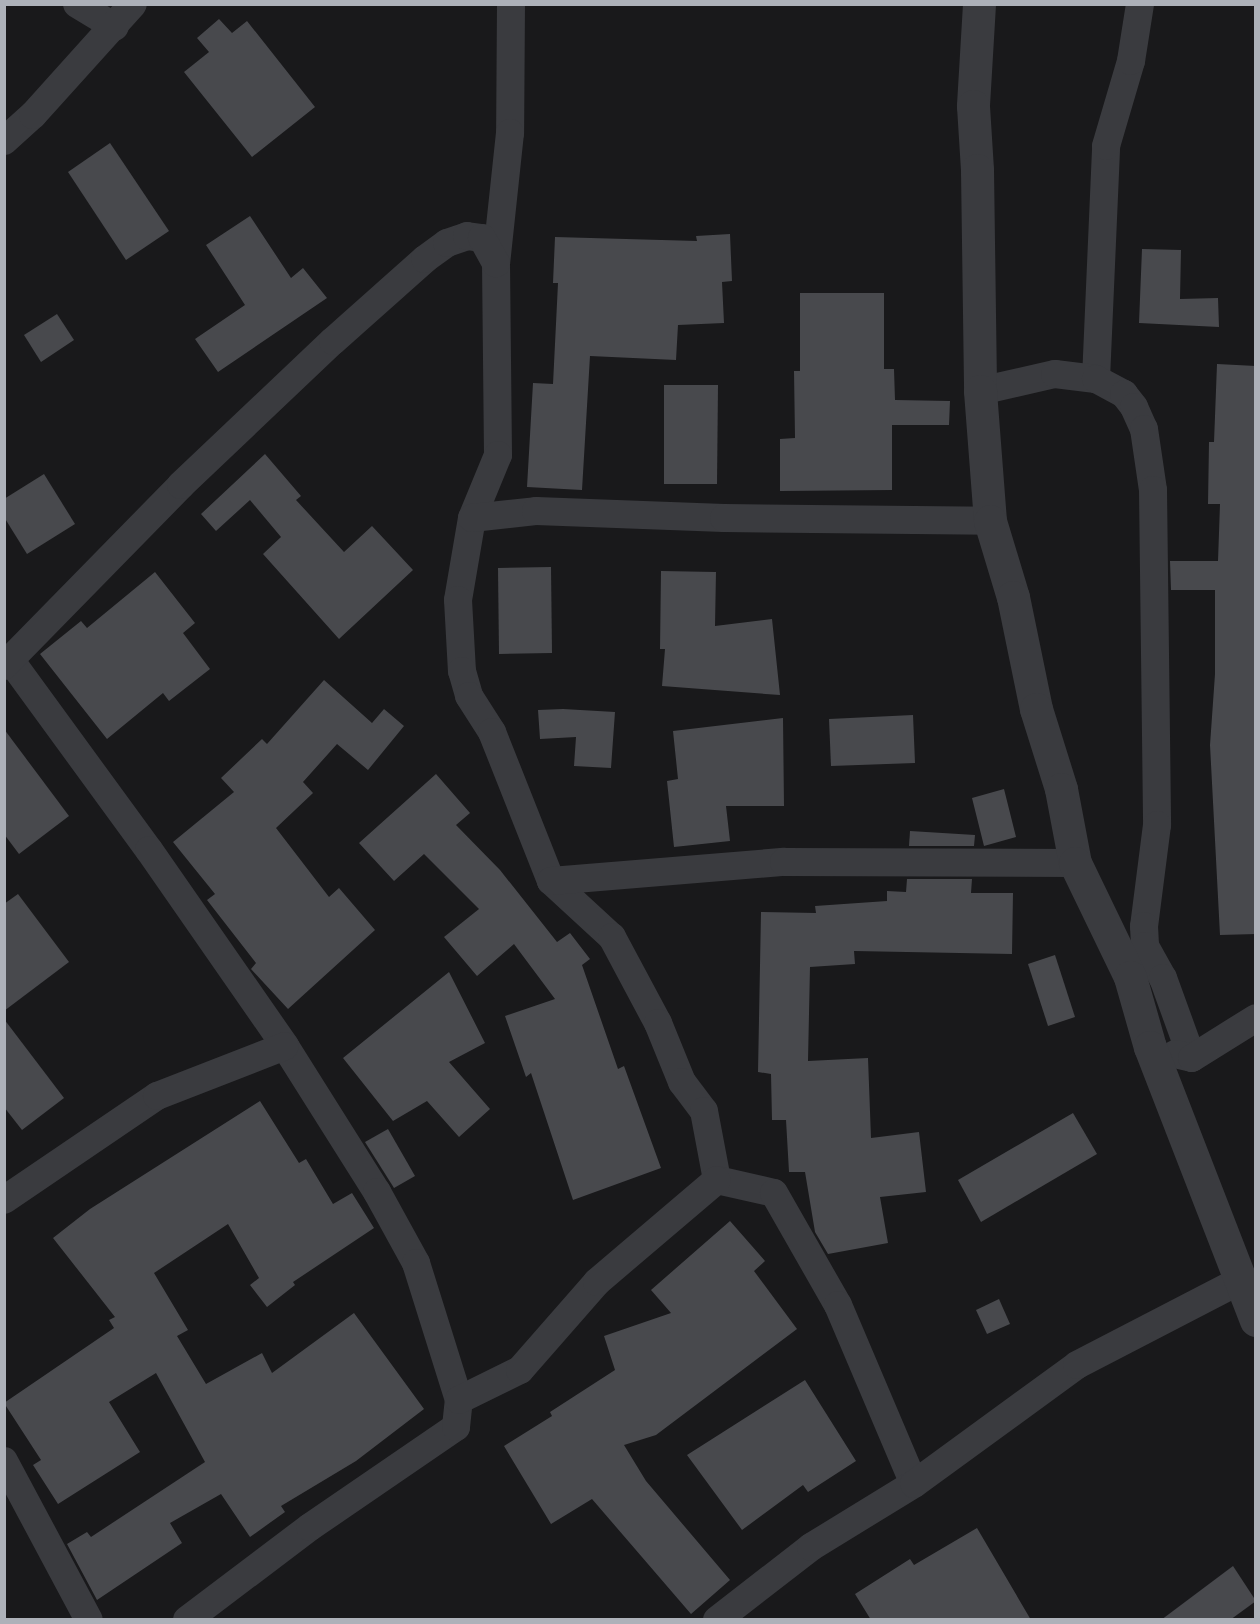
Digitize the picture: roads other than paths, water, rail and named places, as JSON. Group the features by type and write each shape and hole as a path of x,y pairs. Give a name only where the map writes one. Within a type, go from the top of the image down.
{"street":[{"path":"77,4 115,27"},
{"path":"4,141 115,27 134,4"},
{"path":"511,4 510,133 495,263 498,455 472,518 458,600 462,671 469,696 492,732 551,881 612,937 658,1023 682,1082 704,1112 717,1180"},
{"path":"979,4 973,106 977,170 980,391 990,521 1013,597 1036,709 1061,789 1075,863 1130,977 1150,1047 1256,1320"},
{"path":"1096,379 1106,146 1131,61 1140,4"},
{"path":"187,1620 310,1527 456,1427 459,1400 416,1263 377,1192 285,1046 149,850 8,663 182,485 333,341 425,259 447,243 467,236 482,238 495,263"},
{"path":"980,391 1055,374 1096,379 1124,394 1134,407 1144,429 1152,480 1157,825 1144,926 1145,946 1163,978 1191,1058"},
{"path":"472,518 536,511 724,518 990,521"},
{"path":"551,881 784,862 1075,863"},
{"path":"1150,1047 1191,1058 1256,1018"},
{"path":"4,1200 157,1096 285,1046"},
{"path":"459,1400 520,1370 597,1282 717,1180"},
{"path":"717,1180 774,1193 838,1305 914,1484"},
{"path":"723,1618 811,1547 914,1484 1077,1365 1239,1281"},
{"path":"4,1461 89,1620"}]}
